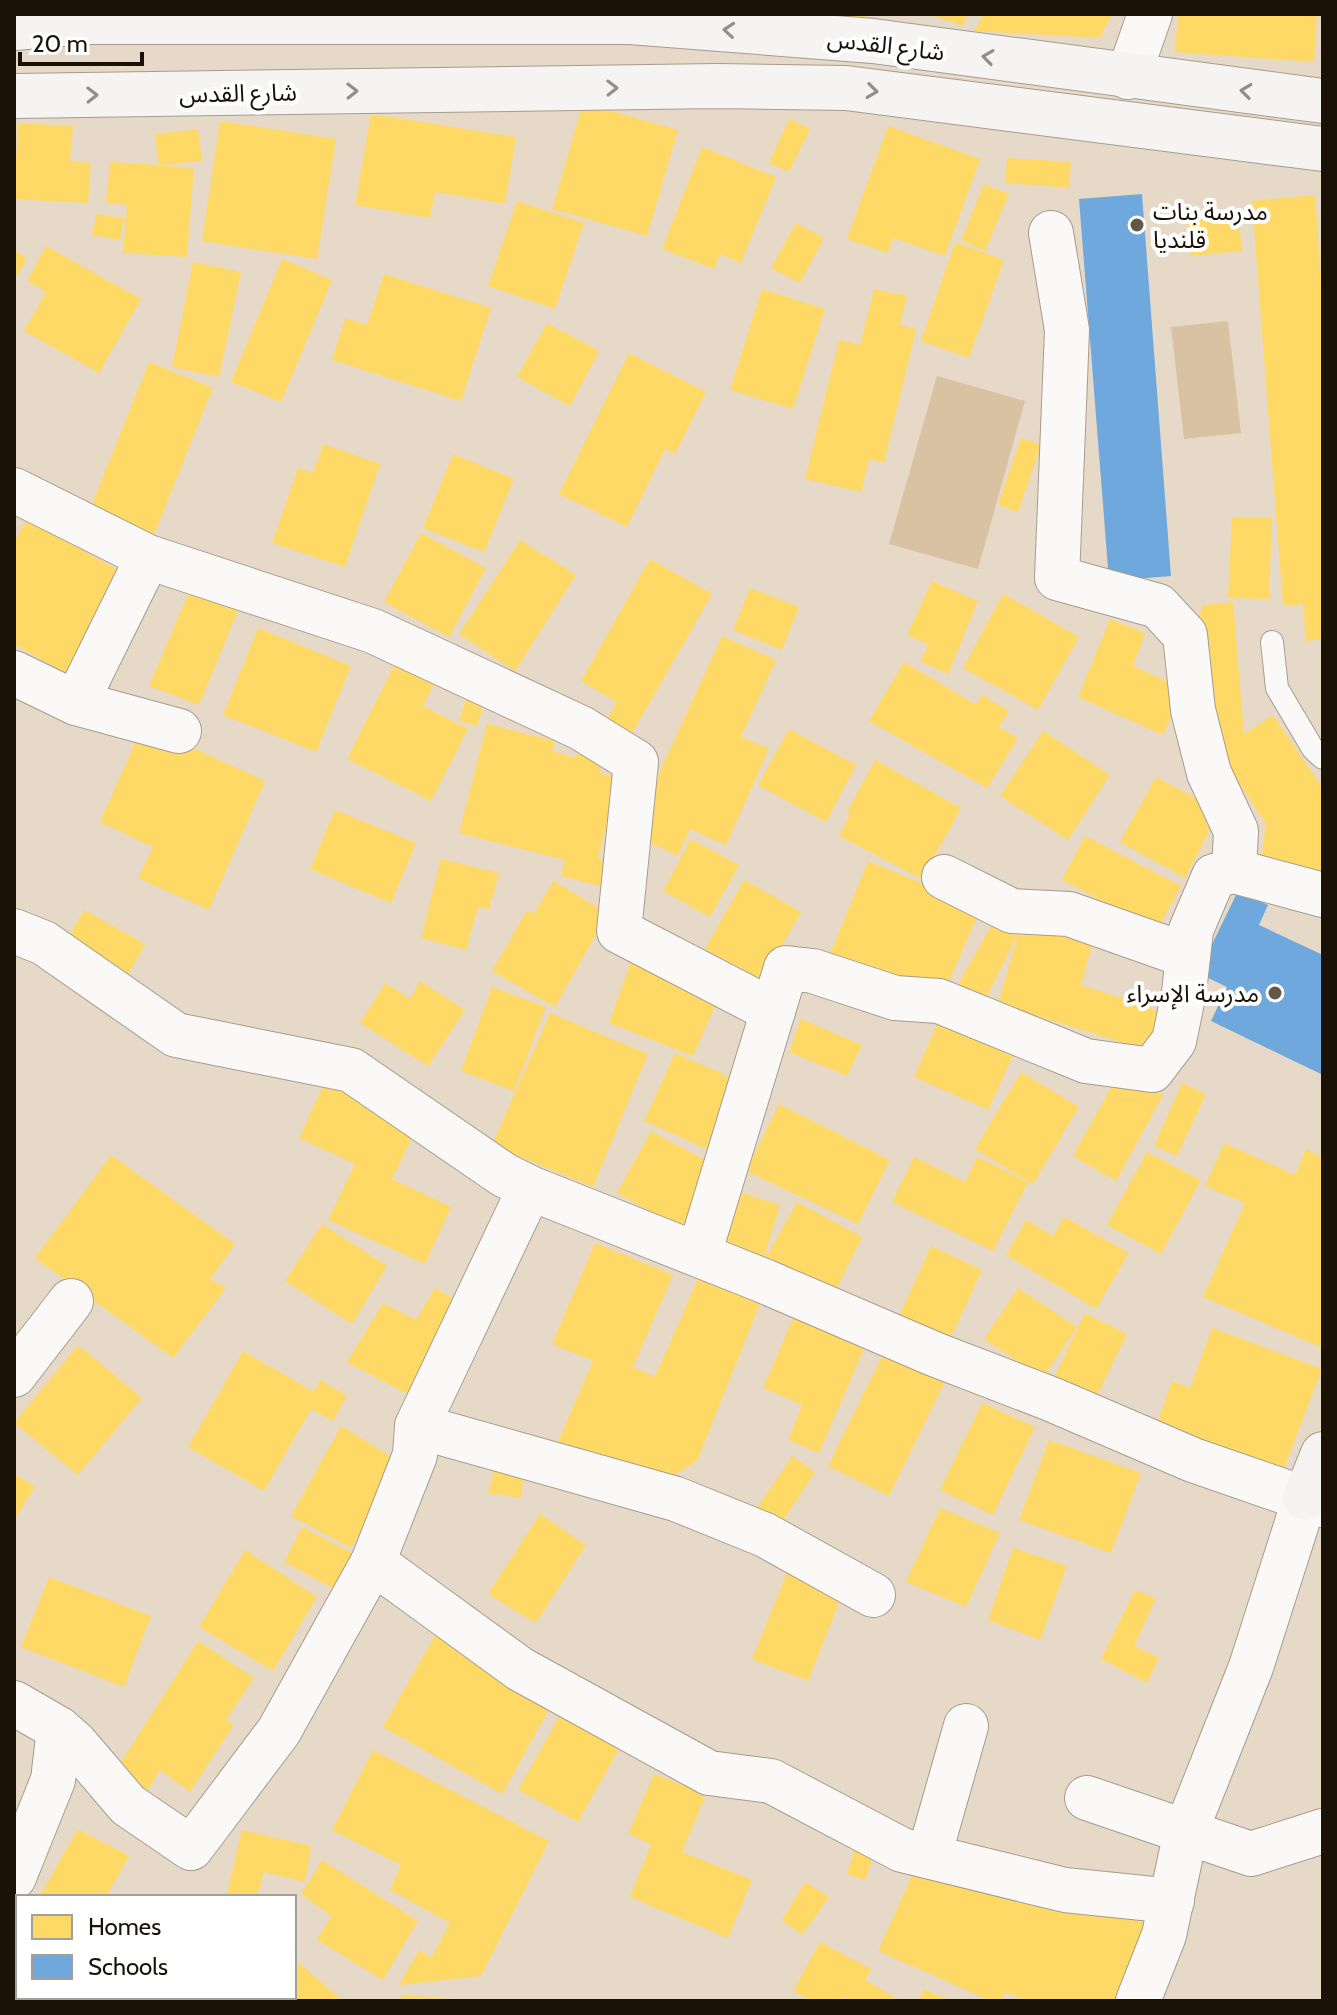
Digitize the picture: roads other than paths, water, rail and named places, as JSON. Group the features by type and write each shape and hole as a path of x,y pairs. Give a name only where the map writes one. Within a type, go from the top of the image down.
{"main road":[{"name":"شارع القدس","path":"14,28 104,22 630,22 873,41 1323,101"},
{"name":"شارع القدس","path":"14,96 717,86 846,88 1323,149"},
{"path":"1314,1501 1323,1454"}],"street":[{"path":"1128,77 1150,14"},
{"path":"1051,233 1067,330 1057,578 1158,606 1185,635 1193,710 1209,773 1236,831 1234,871"},
{"path":"14,490 148,557 373,631 581,728 636,762 619,931 773,1011"},
{"path":"76,703 148,557"},
{"path":"14,673 76,703 179,731"},
{"path":"699,1254 786,968 813,971 895,998 939,1001 1086,1061 1152,1070 1174,1041 1184,992 1191,930 1214,876 1234,871 1323,895"},
{"path":"944,877 1012,911 1069,914 1188,956"},
{"path":"14,931 44,943 176,1035 351,1070 504,1175 530,1188 699,1254 1193,1460 1314,1501 1186,1831 1164,1935 1138,2001"},
{"path":"14,1703 59,1729 75,1743 128,1805 191,1848 279,1731 373,1562 415,1455 417,1426 530,1188"},
{"path":"14,1375 71,1301"},
{"path":"417,1426 676,1499 765,1535 873,1595"},
{"path":"373,1562 520,1669 709,1773 771,1781 902,1850 1065,1890 1172,1901"},
{"path":"929,1856 966,1726"},
{"path":"14,1877 53,1780 59,1729"},
{"path":"1087,1798 1251,1854 1323,1831"}],"lane":[{"path":"1272,642 1277,688 1313,749 1323,758"}],"place":[{"name":"مدرسة بنات قلنديا","path":"1137,225"},
{"name":"مدرسة الإسراء","path":"1275,993"}]}
